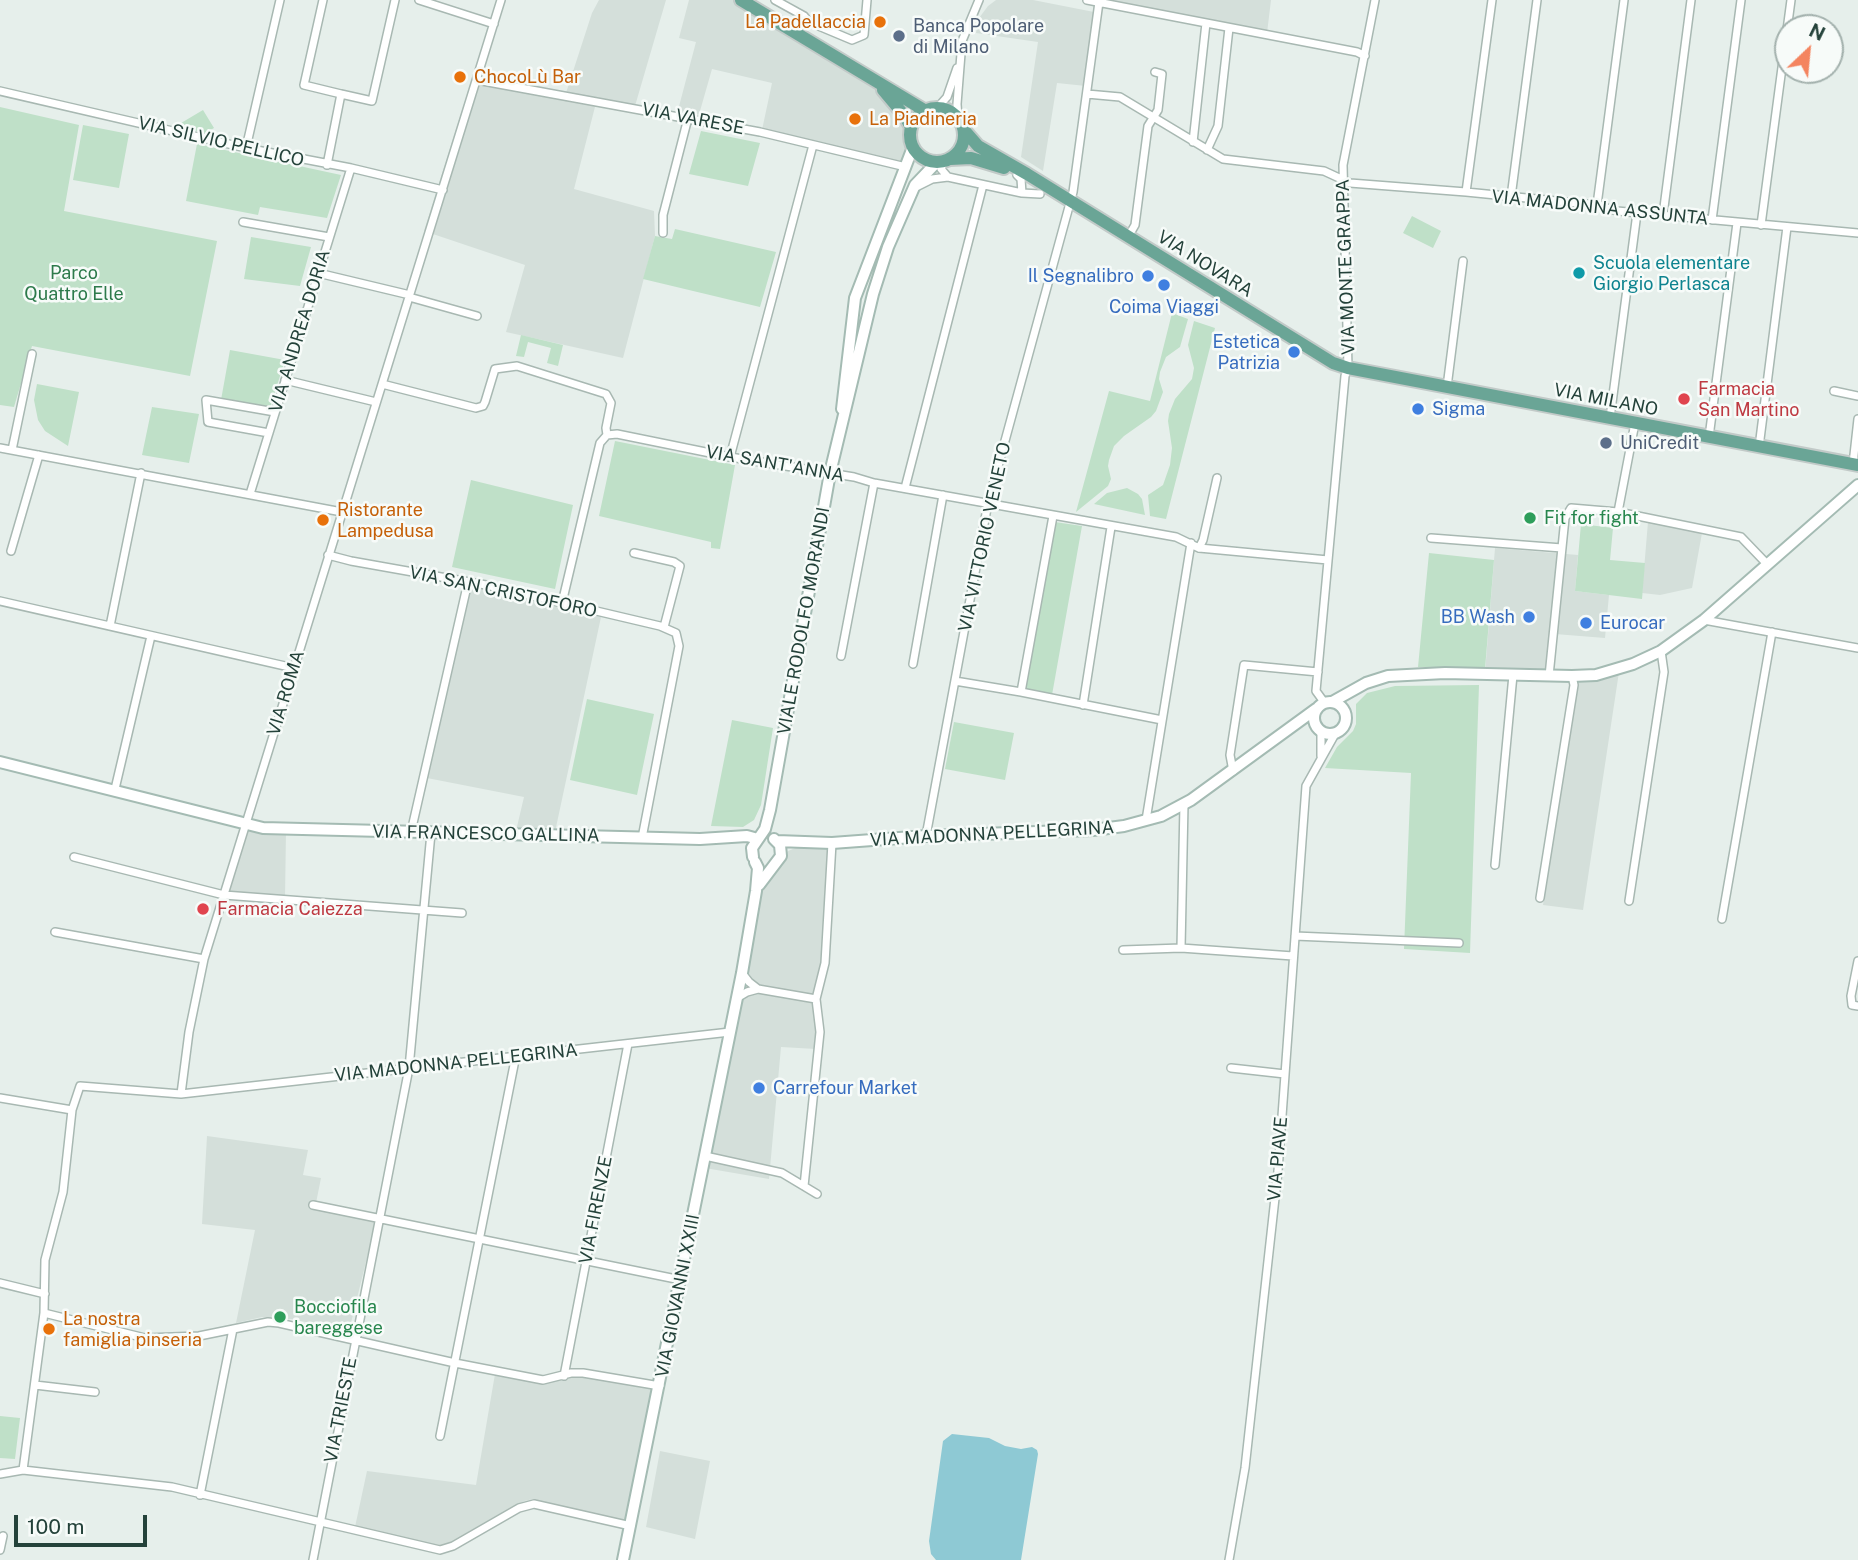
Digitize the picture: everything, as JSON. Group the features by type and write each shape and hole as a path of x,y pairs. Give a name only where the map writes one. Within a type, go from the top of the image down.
{"main road":[{"path":"741,0 876,82 931,109 946,109 961,124 962,147 944,161 923,158 910,141 914,120 931,109"},
{"path":"876,82 911,127"},
{"name":"VIA NOVARA","path":"961,124 978,146 1027,174 1043,190"},
{"name":"VIA NOVARA","path":"944,161 961,157 982,161 1017,174 1043,190 1071,201 1333,363 1348,368"},
{"name":"VIA MILANO","path":"1348,368 1855,465"}],"street":[{"path":"246,148 280,0"},
{"path":"323,0 304,85 372,101 395,0"},
{"path":"419,0 494,24"},
{"name":"VIA ROMA","path":"181,1094 189,1032 204,958 501,0"},
{"path":"775,0 809,22"},
{"path":"797,34 802,26 815,22 844,38 852,40 864,35 867,0"},
{"path":"931,109 942,104 951,87 966,28 979,0"},
{"path":"1087,0 1357,52 1365,57"},
{"name":"VIA MONTE GRAPPA","path":"1348,368 1342,180 1375,0"},
{"path":"1466,192 1492,0"},
{"path":"1511,197 1537,0"},
{"path":"1597,205 1624,0"},
{"path":"1663,215 1691,0"},
{"path":"1712,220 1741,0"},
{"path":"1760,225 1791,0"},
{"name":"VIA VITTORIO VENETO","path":"926,836 988,503 1071,201 1099,2"},
{"path":"1193,142 1206,23"},
{"path":"1207,150 1218,127 1230,28"},
{"path":"960,54 957,104 961,124"},
{"path":"1128,237 1135,225 1148,126 1158,110 1163,74 1154,72"},
{"name":"VIA VARESE","path":"477,80 688,118 906,167"},
{"name":"VIA SILVIO PELLICO","path":"0,90 246,148 443,190"},
{"path":"327,166 341,94"},
{"name":"VIA MADONNA ASSUNTA","path":"1087,94 1120,97 1223,159 1324,171 1342,180 1362,184 1466,192 1597,205 1637,213 1858,233"},
{"path":"663,233 663,215 688,118"},
{"path":"730,457 813,145"},
{"name":"VIALE RODOLFO MORANDI","path":"840,432 855,298 913,147"},
{"path":"944,161 941,169 948,177"},
{"name":"VIALE RODOLFO MORANDI","path":"759,839 770,810 830,473 873,294 888,247 911,193 922,175 944,161"},
{"name":"VIA ANDREA DORIA","path":"250,494 351,169"},
{"path":"1017,174 1021,179 1022,193"},
{"path":"911,193 924,181 948,177 1022,193 1043,190"},
{"path":"905,488 983,185"},
{"path":"1610,418 1637,213"},
{"path":"243,222 329,237"},
{"path":"1709,437 1737,223"},
{"path":"1759,447 1787,227"},
{"path":"1447,387 1463,261"},
{"path":"318,273 477,316"},
{"path":"12,450 32,354"},
{"path":"382,384 476,408 483,406 485,402 495,369 512,366 606,394 611,403 607,435 600,443 562,603"},
{"path":"1345,710 1324,704 1316,691 1345,376 1348,368"},
{"path":"285,380 376,402"},
{"path":"1834,391 1858,396"},
{"path":"269,433 208,422 206,400 275,412"},
{"path":"1855,465 1858,419"},
{"path":"1618,512 1635,423"},
{"name":"VIA SANT'ANNA","path":"607,435 617,434 730,457 1175,537 1199,548 1328,560"},
{"path":"0,448 342,512"},
{"path":"11,551 39,455"},
{"path":"110,626 141,473"},
{"path":"1199,548 1217,478"},
{"path":"841,656 874,483"},
{"name":"VIA MADONNA PELLEGRINA","path":"775,839 803,844 832,844 926,836 1093,830 1124,826 1161,816 1184,804 1324,704 1376,679 1445,673 1572,676 1615,670 1661,651 1704,620 1858,485"},
{"path":"914,664 943,495"},
{"path":"1549,676 1568,510 1575,507 1618,512 1741,537 1768,564"},
{"path":"1021,692 1053,516"},
{"path":"1083,705 1111,527"},
{"path":"1431,538 1562,548"},
{"path":"1146,820 1191,543"},
{"path":"634,553 674,562 680,566 664,627"},
{"name":"VIA SAN CRISTOFORO","path":"328,555 562,603 664,627 676,633 679,646 642,838"},
{"path":"411,832 468,582"},
{"path":"0,601 294,668"},
{"path":"1704,620 1858,648"},
{"path":"1722,919 1772,632"},
{"path":"115,789 151,636"},
{"path":"1629,901 1664,672 1661,651"},
{"path":"1233,771 1230,755 1244,665 1318,673"},
{"path":"1495,865 1513,675"},
{"path":"1539,898 1574,685 1572,676"},
{"path":"955,681 1162,720"},
{"path":"1291,729 1303,726 1326,734 1340,731 1346,723 1345,710 1355,690"},
{"path":"1319,730 1314,721 1324,704"},
{"name":"VIA PIAVE","path":"1319,730 1322,743 1321,760"},
{"name":"VIA PIAVE","path":"1229,1560 1243,1477 1265,1302 1306,786 1335,734"},
{"name":"VIA FRANCESCO GALLINA","path":"0,762 263,828 642,838 747,836 759,839"},
{"path":"1181,948 1184,804"},
{"name":"VIALE RODOLFO MORANDI","path":"770,810 775,839"},
{"name":"VIA TRIESTE","path":"313,1560 409,1068 432,833"},
{"path":"727,838 741,844 763,866 772,866"},
{"path":"730,1032 757,891 758,868 752,849 759,839 775,839 782,850 781,856 757,891"},
{"name":"VIA MADONNA PELLEGRINA","path":"781,856 789,848 803,844"},
{"path":"804,1186 820,1032 816,999 825,963 832,844"},
{"path":"74,857 224,895 462,913"},
{"path":"55,932 204,958"},
{"path":"1295,936 1460,943"},
{"path":"1123,950 1181,948 1293,956"},
{"path":"1858,961 1851,996 1852,1005 1858,1006"},
{"path":"742,973 758,989"},
{"path":"737,999 758,989 816,999"},
{"name":"VIA MADONNA PELLEGRINA","path":"72,1110 80,1086 181,1094 730,1032"},
{"name":"VIA GIOVANNI XXIII","path":"623,1560 730,1032"},
{"name":"VIA FIRENZE","path":"564,1376 628,1044"},
{"path":"440,1436 516,1055"},
{"path":"1231,1068 1285,1074"},
{"path":"0,1098 72,1110 63,1192 44,1260 44,1313 23,1470"},
{"path":"705,1156 769,1169 792,1177 817,1194"},
{"path":"313,1205 681,1280"},
{"path":"0,1283 45,1294"},
{"path":"44,1313 145,1338 199,1336 268,1322 279,1323 454,1363 543,1380 583,1373 660,1386"},
{"path":"200,1494 233,1329"},
{"path":"35,1385 94,1392"},
{"path":"0,1474 23,1470 172,1487 440,1550 453,1546 519,1508 534,1504 631,1526"},
{"path":"0,1550 3,1536"},
{"path":"438,1560 440,1550"}],"shaded area":[{"path":"599,0 666,0 635,106 597,99 574,189 654,211 655,236 623,358 506,332 525,265 424,231 473,75 566,93 592,13"},
{"path":"689,0 738,0 885,96 907,131 910,147 905,164 762,130 772,83 712,69 698,118 677,114 696,42 679,38"},
{"path":"996,0 1033,0 1094,12 1086,86 1057,83 1043,171 1021,157 1038,42 976,33 979,18"},
{"path":"1099,0 1271,0 1267,33"},
{"path":"1648,522 1702,533 1692,588 1660,595 1642,593"},
{"path":"1495,548 1578,555 1575,591 1609,595 1605,638 1555,634 1552,674 1485,673"},
{"path":"471,586 601,617 555,832 516,831 524,797 427,778"},
{"path":"1619,672 1583,910 1543,905 1575,679"},
{"path":"247,825 286,831 285,898 226,893"},
{"path":"803,845 830,846 816,1049 781,1047 769,1179 705,1168 759,891 788,851"},
{"path":"207,1136 308,1150 303,1175 321,1178 315,1208 376,1221 349,1331 291,1319 262,1317 236,1323 255,1230 202,1224"},
{"path":"495,1374 545,1383 583,1375 657,1388 629,1522 533,1499 524,1501 448,1546 435,1546 355,1527 367,1471 476,1485"},
{"path":"660,1451 710,1461 695,1539 646,1527"}],"green space":[{"name":"Parco Quattro Elle","path":"0,107 79,125 64,211 217,241 190,376 32,346 14,407 0,405"},
{"path":"203,110 214,128 205,133 176,126"},
{"path":"83,125 129,134 119,188 73,180"},
{"path":"701,131 760,143 748,186 689,174"},
{"path":"197,144 341,175 327,218 260,207 258,215 186,201"},
{"path":"1412,216 1441,231 1433,248 1403,233"},
{"path":"675,229 776,252 760,307 643,279 655,236 672,239"},
{"path":"251,237 311,247 300,286 244,279"},
{"path":"1172,313 1188,319 1180,347 1166,357 1160,372 1163,392 1156,411 1114,446 1108,466 1111,479 1108,486 1076,512 1109,391 1150,401"},
{"path":"1194,321 1215,328 1166,519 1150,516 1148,495 1163,485 1170,465 1172,448 1169,414 1175,399 1192,379 1194,368 1188,345"},
{"path":"521,335 563,345 558,366 547,363 551,348 528,342 524,357 516,356"},
{"path":"230,350 285,360 270,408 221,400"},
{"path":"37,384 79,392 68,446 45,431 38,420 34,400"},
{"path":"152,407 199,414 189,463 142,455"},
{"path":"615,441 735,465 720,549 711,548 711,542 599,516"},
{"path":"471,480 573,505 555,589 452,567"},
{"path":"1127,488 1142,499 1145,515 1094,504 1107,493"},
{"path":"1055,522 1082,526 1052,695 1023,689"},
{"path":"1581,524 1613,528 1610,560 1645,563 1642,599 1575,591"},
{"path":"1429,553 1494,560 1485,669 1418,667"},
{"path":"1479,685 1470,953 1404,949 1411,773 1325,768 1337,747 1353,731 1356,724 1356,704 1367,693 1395,686"},
{"path":"587,699 654,714 637,795 570,780"},
{"path":"732,720 773,728 761,805 754,820 743,827 711,826"},
{"path":"954,722 1014,733 1005,780 945,769"},
{"path":"0,1416 20,1418 15,1459 0,1458"}],"water":[{"path":"952,1434 989,1438 1005,1446 1021,1449 1032,1447 1037,1450 1021,1560 936,1560 931,1554 929,1541 943,1441"}],"place":[{"name":"La Padellaccia","path":"880,22"},
{"name":"Banca Popolare di Milano","path":"899,36"},
{"name":"ChocoLù Bar","path":"460,77"},
{"name":"La Piadineria","path":"855,119"},
{"name":"Scuola elementare Giorgio Perlasca","path":"1579,273"},
{"name":"Il Segnalibro","path":"1148,276"},
{"name":"Coima Viaggi","path":"1164,285"},
{"name":"Estetica Patrizia","path":"1294,352"},
{"name":"Farmacia San Martino","path":"1684,399"},
{"name":"Sigma","path":"1418,409"},
{"name":"UniCredit","path":"1606,443"},
{"name":"Fit for fight","path":"1530,518"},
{"name":"Ristorante Lampedusa","path":"323,520"},
{"name":"BB Wash","path":"1529,617"},
{"name":"Eurocar","path":"1586,623"},
{"name":"Farmacia Caiezza","path":"203,909"},
{"name":"Carrefour Market","path":"759,1088"},
{"name":"Bocciofila bareggese","path":"280,1317"},
{"name":"La nostra famiglia pinseria","path":"49,1329"}]}
